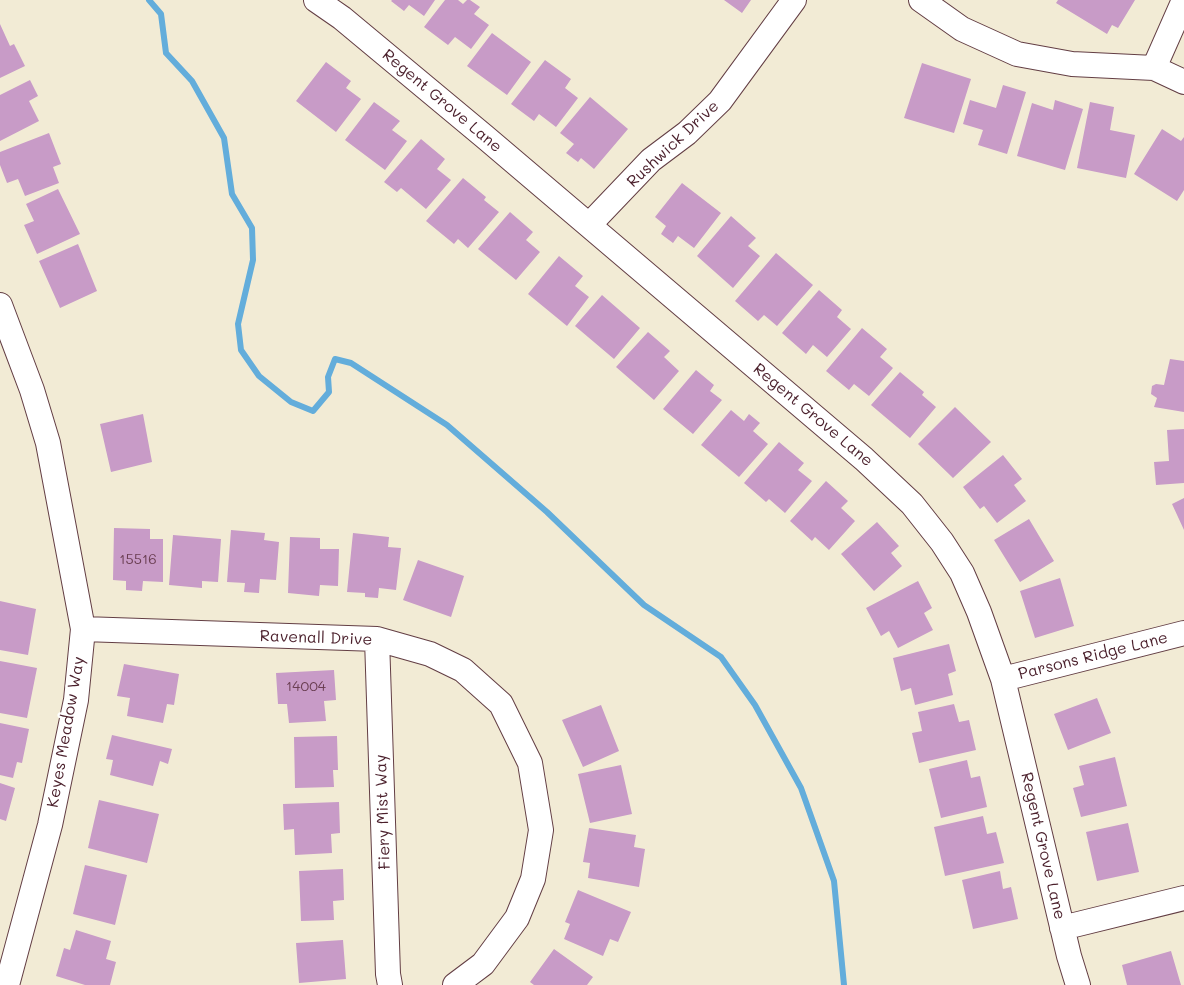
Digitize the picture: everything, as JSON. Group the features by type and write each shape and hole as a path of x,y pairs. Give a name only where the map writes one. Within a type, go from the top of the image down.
{"street":[{"name":"Regent Grove Lane","path":"316,0 342,18 856,452 912,504 942,542 962,573 1003,679 1062,928 1078,985"},
{"name":"Rushwick Drive","path":"589,225 651,160 687,133 720,100 794,0"},
{"path":"921,0 962,29 1017,54 1072,64 1154,68 1184,82"},
{"path":"1154,68 1184,0"},
{"name":"Keyes Meadow Way","path":"0,305 32,390 48,442 83,629 76,700 50,825 7,985"},
{"name":"Ravenall Drive","path":"83,629 377,639 430,654 463,670 501,704 530,763 542,830 533,879 517,918 483,964 455,985"},
{"name":"Parsons Ridge Lane","path":"1003,679 1184,633"},
{"name":"Fiery Mist Way","path":"377,639 390,985"},
{"path":"1062,928 1184,898"}],"building":[{"path":"392,0 435,0 424,16 409,5 404,11"},
{"path":"445,0 458,0 463,4 470,0 480,7 474,14 489,25 471,49 455,37 448,45 424,27"},
{"path":"724,0 751,0 742,13"},
{"path":"1058,0 1135,0 1118,28 1112,25 1107,34 1056,3"},
{"path":"0,24 10,46 14,44 25,66 0,78"},
{"path":"492,33 531,62 507,95 467,66"},
{"path":"545,60 571,79 565,88 578,98 556,127 539,114 534,121 511,104"},
{"path":"326,62 351,81 346,88 361,99 336,132 296,101"},
{"path":"922,63 971,79 954,133 904,118"},
{"path":"30,80 38,96 29,101 39,121 0,141 0,95"},
{"path":"1003,85 1026,92 1007,154 978,145 983,130 963,124 970,100 996,108"},
{"path":"590,97 628,129 594,169 581,158 578,162 566,153 574,144 560,133"},
{"path":"1055,100 1083,109 1065,170 1017,156 1032,103 1053,110"},
{"path":"374,102 400,121 392,130 407,141 385,170 345,140"},
{"path":"1090,102 1114,107 1110,130 1135,135 1126,178 1077,168"},
{"path":"1162,129 1181,141 1184,137 1184,190 1177,201 1134,174"},
{"path":"49,133 61,164 53,167 59,183 25,196 18,179 7,183 0,165 0,152"},
{"path":"421,139 445,159 437,169 451,180 426,209 401,188 397,192 384,182"},
{"path":"463,178 486,197 484,200 499,212 468,248 458,239 454,244 426,221"},
{"path":"682,183 721,213 694,248 678,236 673,243 661,234 666,226 655,217"},
{"path":"58,189 80,234 37,254 24,225 34,221 26,204"},
{"path":"510,212 533,232 526,240 540,252 516,280 478,249"},
{"path":"731,216 756,238 748,246 760,256 733,288 697,256"},
{"path":"78,244 97,291 60,308 39,261"},
{"path":"776,253 813,285 777,326 764,315 758,321 735,301"},
{"path":"559,256 583,276 575,286 589,297 567,326 528,294"},
{"path":"819,290 842,310 837,317 851,329 827,357 813,345 806,354 782,333"},
{"path":"602,295 640,328 614,359 575,326"},
{"path":"862,328 887,349 880,357 893,368 869,396 854,384 849,390 826,371"},
{"path":"648,332 670,351 664,357 679,371 654,400 616,367"},
{"path":"1170,359 1184,361 1184,412 1154,407 1157,398 1151,394 1152,386 1164,385"},
{"path":"696,370 714,385 710,391 722,400 693,434 663,409"},
{"path":"900,372 924,392 922,395 936,407 910,438 871,405"},
{"path":"955,407 991,442 953,478 918,444"},
{"path":"731,410 744,421 749,414 760,423 753,431 768,444 739,477 701,445"},
{"path":"143,414 152,462 111,472 100,424"},
{"path":"1184,429 1184,483 1156,485 1154,462 1169,461 1167,430"},
{"path":"779,442 804,463 798,470 812,481 785,513 769,499 766,502 744,483"},
{"path":"1003,455 1022,479 1014,485 1026,501 997,523 984,506 980,509 963,487"},
{"path":"826,481 848,501 841,508 855,521 829,550 815,537 812,541 790,521"},
{"path":"1184,498 1184,530 1172,504"},
{"path":"1029,519 1054,561 1020,582 994,540"},
{"path":"877,522 899,546 891,553 902,566 874,591 841,554"},
{"path":"114,528 150,529 150,539 163,539 163,582 143,581 142,591 126,590 126,581 113,580"},
{"path":"231,530 265,533 264,540 279,542 276,580 260,579 259,593 244,592 245,583 227,582"},
{"path":"353,533 389,537 388,547 401,548 396,590 379,588 378,598 365,597 365,593 347,592"},
{"path":"173,535 221,539 218,582 202,581 202,588 169,585"},
{"path":"290,537 320,538 320,549 339,549 338,586 320,585 319,596 288,593"},
{"path":"418,560 464,576 451,617 403,600"},
{"path":"1060,578 1074,626 1035,638 1020,591"},
{"path":"918,581 932,608 924,613 933,630 898,648 889,631 881,636 866,608"},
{"path":"0,601 36,609 28,655 0,650"},
{"path":"949,644 956,671 948,674 953,695 915,705 911,688 901,691 893,658"},
{"path":"0,661 37,668 27,718 0,713"},
{"path":"124,664 179,674 174,705 167,704 163,723 127,716 130,698 117,696"},
{"path":"334,670 336,700 324,701 326,721 289,723 287,704 278,704 276,673"},
{"path":"1097,698 1111,733 1068,750 1054,714"},
{"path":"954,704 959,722 969,720 976,750 919,763 912,733 922,731 918,712"},
{"path":"601,705 619,751 583,767 562,720"},
{"path":"0,723 29,729 22,763 17,762 13,778 0,775"},
{"path":"112,735 172,749 168,764 160,761 153,786 110,775 113,760 106,759"},
{"path":"337,736 338,770 333,770 334,787 295,788 294,737"},
{"path":"1115,757 1127,806 1081,817 1073,788 1084,785 1079,766"},
{"path":"967,760 971,778 980,776 987,807 941,818 929,769"},
{"path":"621,765 632,814 590,823 578,774"},
{"path":"0,783 15,788 6,821 0,819"},
{"path":"99,800 159,814 147,863 88,848"},
{"path":"339,802 340,833 331,834 332,853 295,855 294,829 284,830 283,804"},
{"path":"983,816 987,834 996,832 1004,863 945,876 934,827"},
{"path":"1128,823 1139,872 1097,881 1086,832"},
{"path":"589,828 636,835 634,847 645,849 639,887 588,878 590,863 583,862"},
{"path":"85,865 127,875 115,925 73,914"},
{"path":"343,869 344,900 333,901 334,920 301,921 299,871"},
{"path":"1000,871 1003,889 1011,887 1018,919 973,929 962,880"},
{"path":"578,890 631,912 618,942 610,939 603,956 564,939 570,924 565,922"},
{"path":"76,930 111,941 106,959 116,962 110,985 85,985 56,976 64,948 70,950"},
{"path":"343,940 346,979 299,983 296,943"},
{"path":"554,949 593,977 587,985 534,985 530,982"},
{"path":"1171,951 1181,985 1127,985 1122,965"}],"waterway":[{"path":"149,0 161,14 166,53 192,81 224,138 232,194 252,228 253,260 238,324 241,350 259,376 291,402 313,411 329,392 328,377 335,359 351,363 447,425 547,512 644,605 721,657 755,705 801,788 834,881 844,985"}]}
